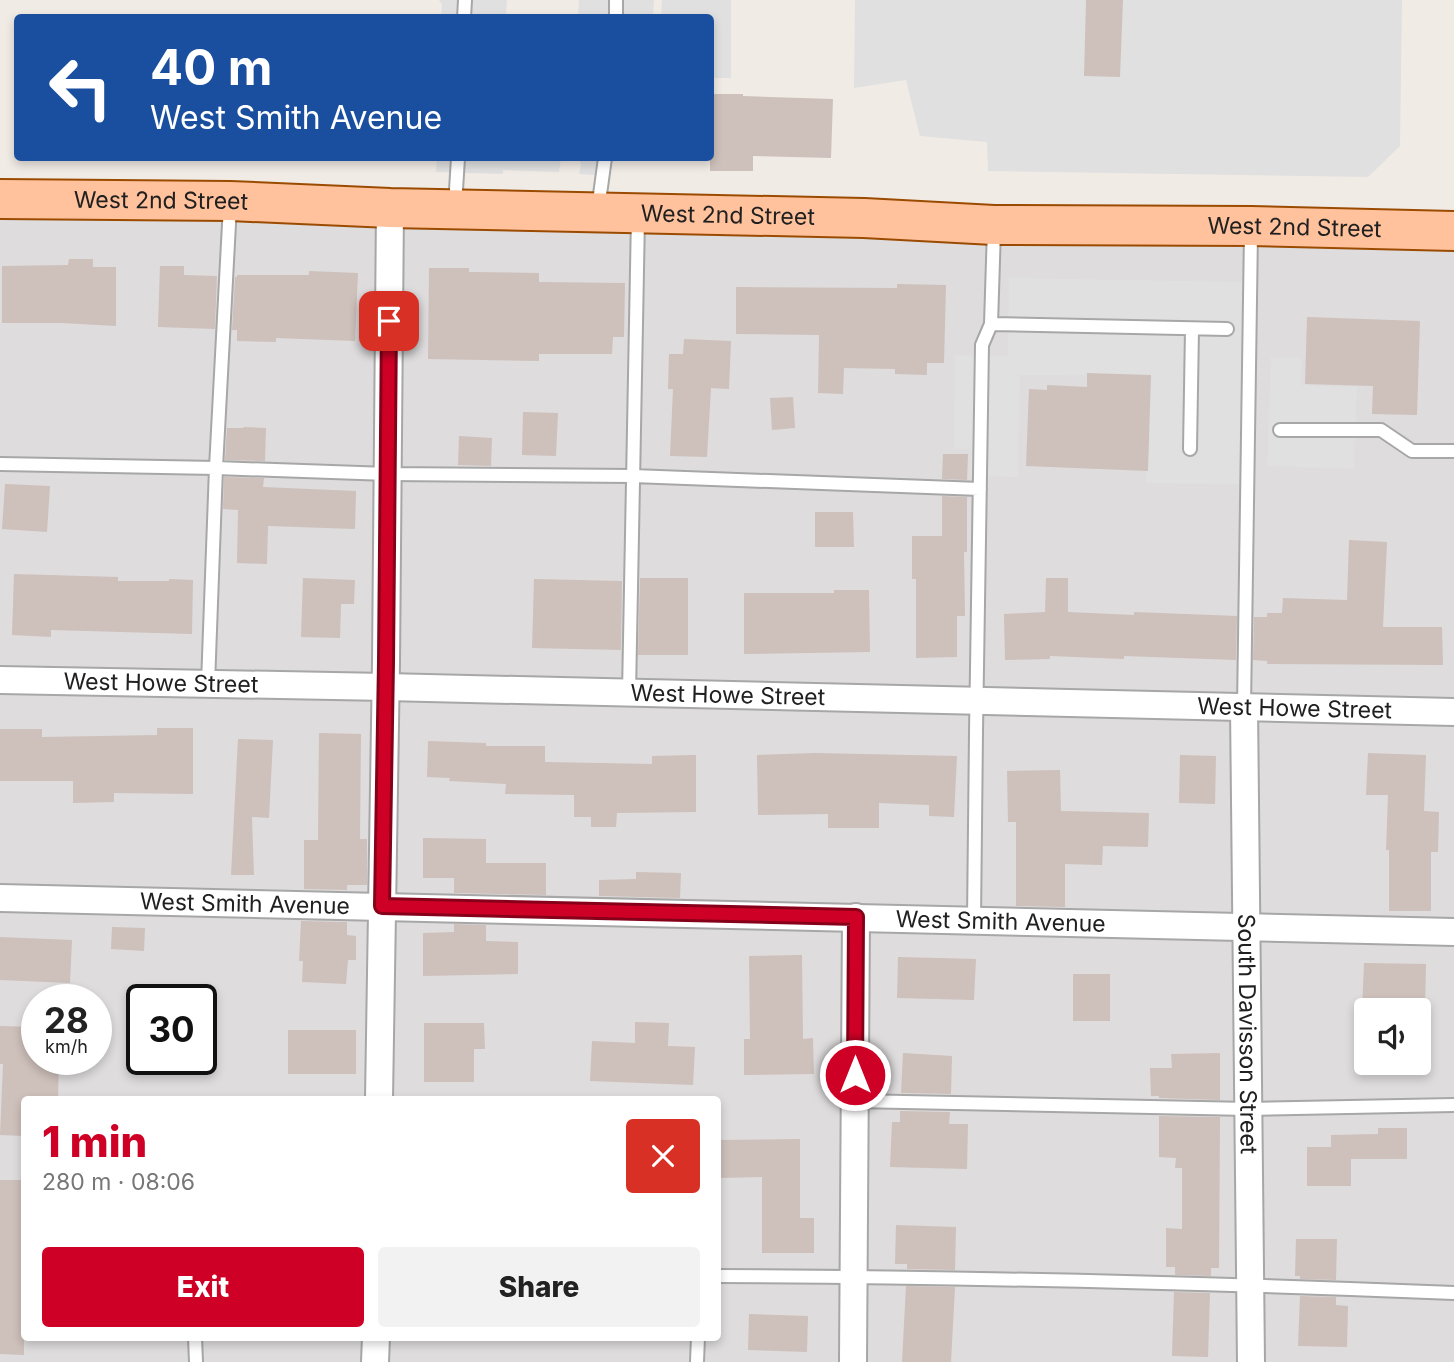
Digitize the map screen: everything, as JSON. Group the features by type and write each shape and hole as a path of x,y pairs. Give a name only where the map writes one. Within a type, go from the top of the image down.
{"main road":[{"name":"West 2nd Street","path":"0,199 230,201 455,210 864,218 995,225 1251,226 1454,231"}],"street":[{"path":"379,1096 390,208"},
{"name":"West Howe Street","path":"0,680 1454,712"},
{"name":"South Davisson Street","path":"1244,707 1251,1362"},
{"name":"West Smith Avenue","path":"0,898 1454,932"},
{"path":"853,1362 856,917"},
{"path":"375,1362 376,1341"}],"lane":[{"path":"455,210 458,161"},
{"path":"598,213 605,161"},
{"path":"208,684 230,201"},
{"path":"629,693 638,214"},
{"path":"974,920 982,345 991,324 995,225"},
{"path":"1244,707 1251,226"},
{"path":"991,324 1227,329"},
{"path":"1190,449 1192,329"},
{"path":"1280,430 1381,429 1412,451 1454,451"},
{"path":"0,464 388,474 633,476 980,489"},
{"path":"854,1101 1249,1109 1454,1105"},
{"path":"721,1276 1250,1284 1454,1293"},
{"path":"195,1341 196,1362"},
{"path":"697,1362 698,1341"}],"shaded area":[{"path":"439,0 507,0 506,14 441,14 442,5"},
{"path":"579,0 654,0 653,14 578,14"},
{"path":"662,0 731,0 731,78 714,78 714,14 661,14"},
{"path":"855,0 1402,0 1400,146 1368,177 988,171 987,142 920,136 906,80 854,88"},
{"path":"437,161 561,161 559,172 436,172"},
{"path":"580,161 611,161 610,176 579,174"},
{"path":"0,187 1454,224 1454,1362 0,1362"},
{"path":"1009,278 1243,282 1240,484 1146,483 1148,376 1020,375 1018,477 971,476 971,449 954,449 955,355 1008,356"},
{"path":"1271,357 1302,358 1301,385 1357,387 1354,469 1267,466"}],"building":[{"path":"1086,0 1123,0 1120,77 1084,76"},
{"path":"714,94 833,99 831,158 753,156 753,171 710,171 710,161 714,161"},
{"path":"69,259 93,259 93,267 116,267 116,326 2,323 2,266 68,265"},
{"path":"160,266 184,266 184,275 217,276 215,329 158,327"},
{"path":"429,268 469,268 469,272 539,273 539,282 625,283 624,337 613,337 612,354 539,354 539,361 428,359"},
{"path":"309,271 358,273 355,341 276,338 276,342 237,341 237,330 232,330 237,275 309,275"},
{"path":"897,284 946,285 944,363 927,363 927,375 895,374 895,369 844,368 843,394 818,393 819,335 736,334 736,287 897,288"},
{"path":"1307,317 1420,321 1417,415 1372,414 1373,386 1305,384"},
{"path":"684,339 731,341 729,389 711,388 707,457 670,456 673,389 668,389 669,354 683,354"},
{"path":"1087,373 1151,375 1148,471 1026,466 1029,389 1047,390 1047,385 1087,387"},
{"path":"793,397 795,428 772,430 770,398"},
{"path":"523,412 558,413 556,456 522,455"},
{"path":"227,428 266,428 265,461 225,460"},
{"path":"459,436 492,438 491,466 458,465"},
{"path":"943,454 968,454 967,480 942,479"},
{"path":"224,477 264,478 263,487 356,491 355,529 268,526 267,564 237,563 238,510 223,509"},
{"path":"5,484 50,486 47,532 2,529"},
{"path":"942,496 967,497 965,616 957,616 957,657 916,658 916,579 912,579 912,536 942,536"},
{"path":"815,512 853,512 854,547 815,547"},
{"path":"1349,540 1387,542 1383,627 1442,627 1443,665 1267,664 1267,661 1253,660 1254,617 1267,617 1267,613 1282,613 1283,598 1347,600"},
{"path":"14,574 118,577 118,581 193,580 192,634 51,630 51,637 12,635"},
{"path":"303,578 355,580 354,604 341,604 340,638 301,637"},
{"path":"640,578 688,578 688,655 638,655"},
{"path":"1046,578 1068,578 1068,612 1237,616 1236,660 1050,656 1050,659 1005,660 1004,614 1045,612"},
{"path":"534,579 622,581 621,650 532,648"},
{"path":"834,590 869,590 870,652 744,654 744,593 834,593"},
{"path":"157,728 193,728 193,794 114,793 114,802 73,803 73,781 0,781 0,729 42,729 42,737 157,735"},
{"path":"319,733 361,734 360,839 367,839 367,885 347,885 347,890 304,889 304,840 318,840"},
{"path":"238,739 273,740 269,818 252,817 254,875 231,875"},
{"path":"428,741 486,743 486,746 545,746 545,762 652,764 652,756 696,755 696,812 617,813 616,827 591,827 591,817 574,817 574,795 505,794 506,784 427,777"},
{"path":"815,753 957,756 954,817 929,816 929,805 879,803 879,828 828,828 828,814 758,815 757,755"},
{"path":"1368,753 1426,755 1424,811 1439,812 1438,852 1431,852 1431,911 1389,911 1389,850 1386,850 1388,795 1366,795"},
{"path":"1180,755 1216,756 1215,804 1179,803"},
{"path":"1060,770 1061,811 1149,813 1148,847 1103,846 1102,865 1065,864 1065,907 1016,906 1016,822 1008,822 1007,771"},
{"path":"423,838 486,839 486,863 546,863 546,895 454,893 454,878 423,878"},
{"path":"636,872 681,873 680,898 599,896 599,880 636,879"},
{"path":"301,921 347,922 347,935 356,936 356,960 348,960 346,984 302,982 303,961 299,961"},
{"path":"454,924 486,925 486,941 518,942 518,974 423,976 423,933 454,932"},
{"path":"112,927 145,928 144,951 111,949"},
{"path":"0,937 72,940 70,983 0,980"},
{"path":"802,955 803,1039 813,1038 814,1074 744,1075 744,1039 750,1039 749,956"},
{"path":"898,957 976,959 974,1000 897,998"},
{"path":"1364,963 1426,964 1425,998 1363,998"},
{"path":"1073,974 1110,974 1110,1021 1073,1021"},
{"path":"635,1022 669,1023 668,1046 695,1047 693,1085 590,1081 592,1041 635,1043"},
{"path":"424,1023 484,1023 485,1049 474,1049 474,1082 424,1082"},
{"path":"0,1026 21,1027 21,1075 59,1075 58,1096 21,1096 21,1136 0,1135 3,1064 0,1064"},
{"path":"288,1030 356,1030 356,1074 288,1074"},
{"path":"903,1053 952,1056 951,1094 901,1093"},
{"path":"1220,1053 1220,1100 1151,1096 1150,1068 1172,1068 1171,1054"},
{"path":"900,1111 950,1112 949,1124 968,1124 967,1169 890,1167 892,1122 900,1122"},
{"path":"1159,1116 1220,1117 1219,1268 1211,1268 1211,1276 1175,1275 1175,1267 1166,1267 1166,1228 1182,1229 1182,1168 1175,1168 1176,1158 1159,1157"},
{"path":"1378,1128 1407,1128 1407,1159 1351,1159 1351,1186 1307,1186 1307,1147 1331,1147 1331,1135 1378,1134"},
{"path":"800,1139 800,1218 814,1218 814,1253 762,1253 762,1177 721,1178 721,1140"},
{"path":"0,1180 21,1180 21,1341 24,1341 24,1355 0,1354"},
{"path":"896,1225 956,1227 955,1270 907,1269 907,1264 895,1264"},
{"path":"1296,1239 1337,1239 1336,1280 1300,1279 1300,1276 1295,1276"},
{"path":"906,1286 955,1287 951,1362 902,1362"},
{"path":"1174,1292 1210,1293 1208,1357 1172,1356"},
{"path":"1300,1296 1336,1297 1336,1305 1348,1306 1347,1347 1298,1346"},
{"path":"749,1314 808,1316 807,1352 748,1350"}],"route":[{"path":"389,321 382,906 856,917 855,1075"}]}
